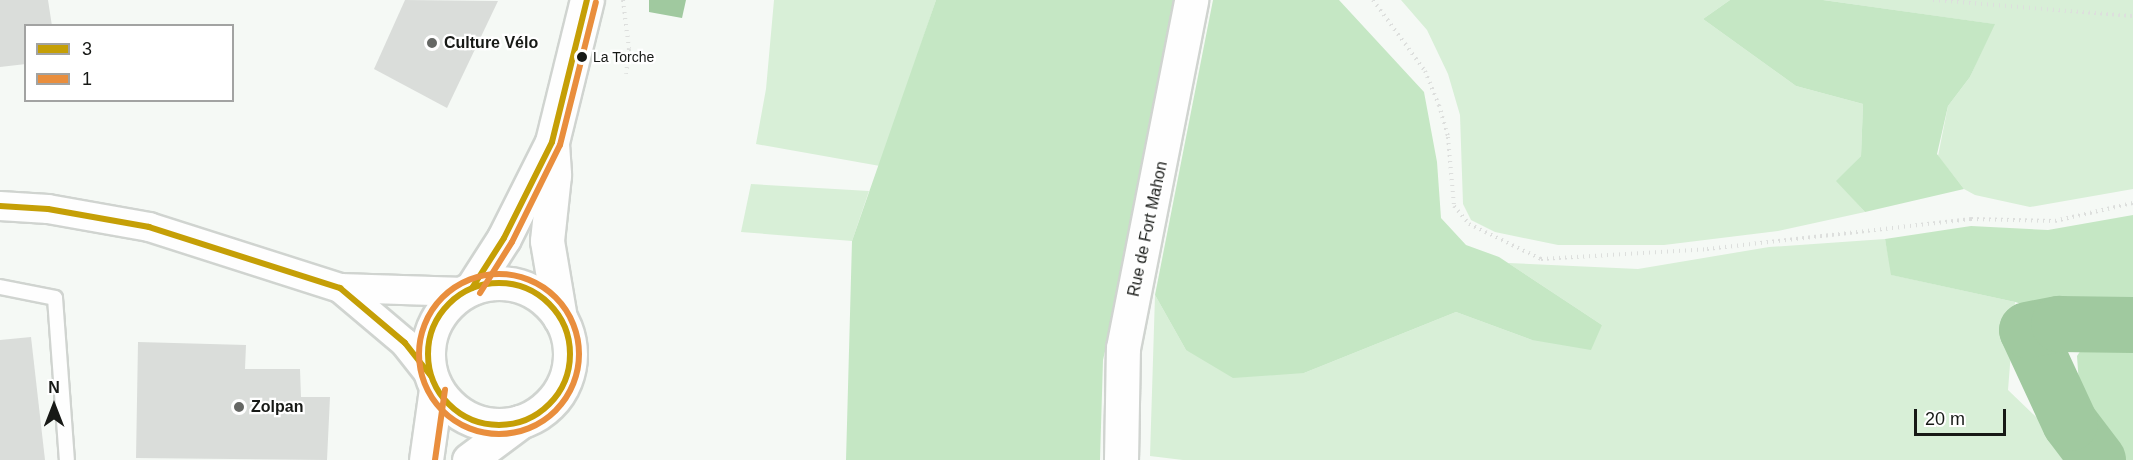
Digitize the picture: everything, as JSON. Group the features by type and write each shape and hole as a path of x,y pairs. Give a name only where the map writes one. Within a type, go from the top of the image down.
{"street":[{"path":"468,290 504,238 552,142 587,0"},
{"name":"Rue de Fort Mahon","path":"1120,460 1123,348 1191,0"},
{"path":"469,460 520,422 538,414 555,398 567,377 570,353 560,318 547,241 554,174 552,142"},
{"path":"0,206 48,209 149,228 340,288 468,290"},
{"path":"426,460 434,382 428,344 435,322 448,303 468,290 489,283 513,284 536,293 560,318"},
{"path":"340,288 405,343 450,407 469,420 492,425 520,422"}],"lane":[{"path":"0,287 55,298 67,460"}],"path":[{"path":"623,0 629,49 626,74"},
{"path":"1373,0 1425,70 1436,96 1448,137 1454,206 1469,224 1541,259 1707,249 1971,219 2055,221 2133,203"},
{"path":"1933,0 2133,16"}],"shaded area":[{"path":"649,0 686,0 682,18 649,12"},
{"path":"774,0 936,0 880,166 756,144 766,89"},
{"path":"936,0 1185,0 1103,360 1100,460 846,460 852,241"},
{"path":"1213,0 1339,0 1424,92 1437,162 1441,218 1466,245 1499,257 1602,325 1591,350 1532,340 1456,312 1304,373 1233,378 1186,350 1155,295"},
{"path":"1401,0 1730,0 1703,19 1796,86 1863,104 1861,156 1837,181 1865,212 1778,231 1664,245 1558,245 1495,232 1471,220 1463,204 1460,115 1448,74 1427,30"},
{"path":"1730,0 1823,0 1995,24 1970,77 1948,106 1937,154 1964,189 1865,212 1836,181 1861,156 1863,104 1796,86 1703,19"},
{"path":"1823,0 2133,0 2133,189 2030,207 1975,195 1964,189 1938,156 1948,106 1970,77 1994,24"},
{"path":"751,184 869,191 852,241 741,232"},
{"path":"2133,215 2133,460 2107,460 2081,413 2077,356 2097,326 2015,302 1891,275 1885,239 1971,226 2048,230"},
{"path":"1885,239 1892,275 2015,302 2008,390 2081,460 1183,460 1150,456 1155,295 1186,350 1304,373 1456,312 1532,340 1602,325 1508,263 1638,269 1769,247"}],"building":[{"path":"0,0 48,0 52,24 24,24 24,64 0,67"},
{"path":"405,0 498,1 447,108 374,69"},
{"path":"31,337 45,460 0,460 0,340"},
{"path":"138,342 246,345 245,369 300,369 301,397 330,397 327,460 136,458"}],"waterway":[{"path":"2098,460 2070,423 2027,330 2059,324 2133,325"}],"transit line":[{"name":"3","path":"472,288 504,238 552,142 587,0"},
{"name":"1","path":"480,293 512,242 560,145 596,2"},
{"name":"3","path":"0,206 48,209 149,227 340,288 405,343 431,376"},
{"name":"1","path":"499,274 530,280 556,297 573,323 579,354 573,385 556,411 530,428 499,434 468,428 442,411 425,385 419,354 425,323 442,297 468,280 499,274"},
{"name":"3","path":"499,283 526,288 549,304 565,327 570,354 565,381 549,404 526,420 499,425 472,420 449,404 433,381 428,354 433,327 449,304 472,288 499,283"},
{"name":"1","path":"435,460 445,390"}],"place":[{"name":"Culture Vélo","path":"432,43"},
{"name":"La Torche","path":"582,57"},
{"name":"Zolpan","path":"239,407"}]}
